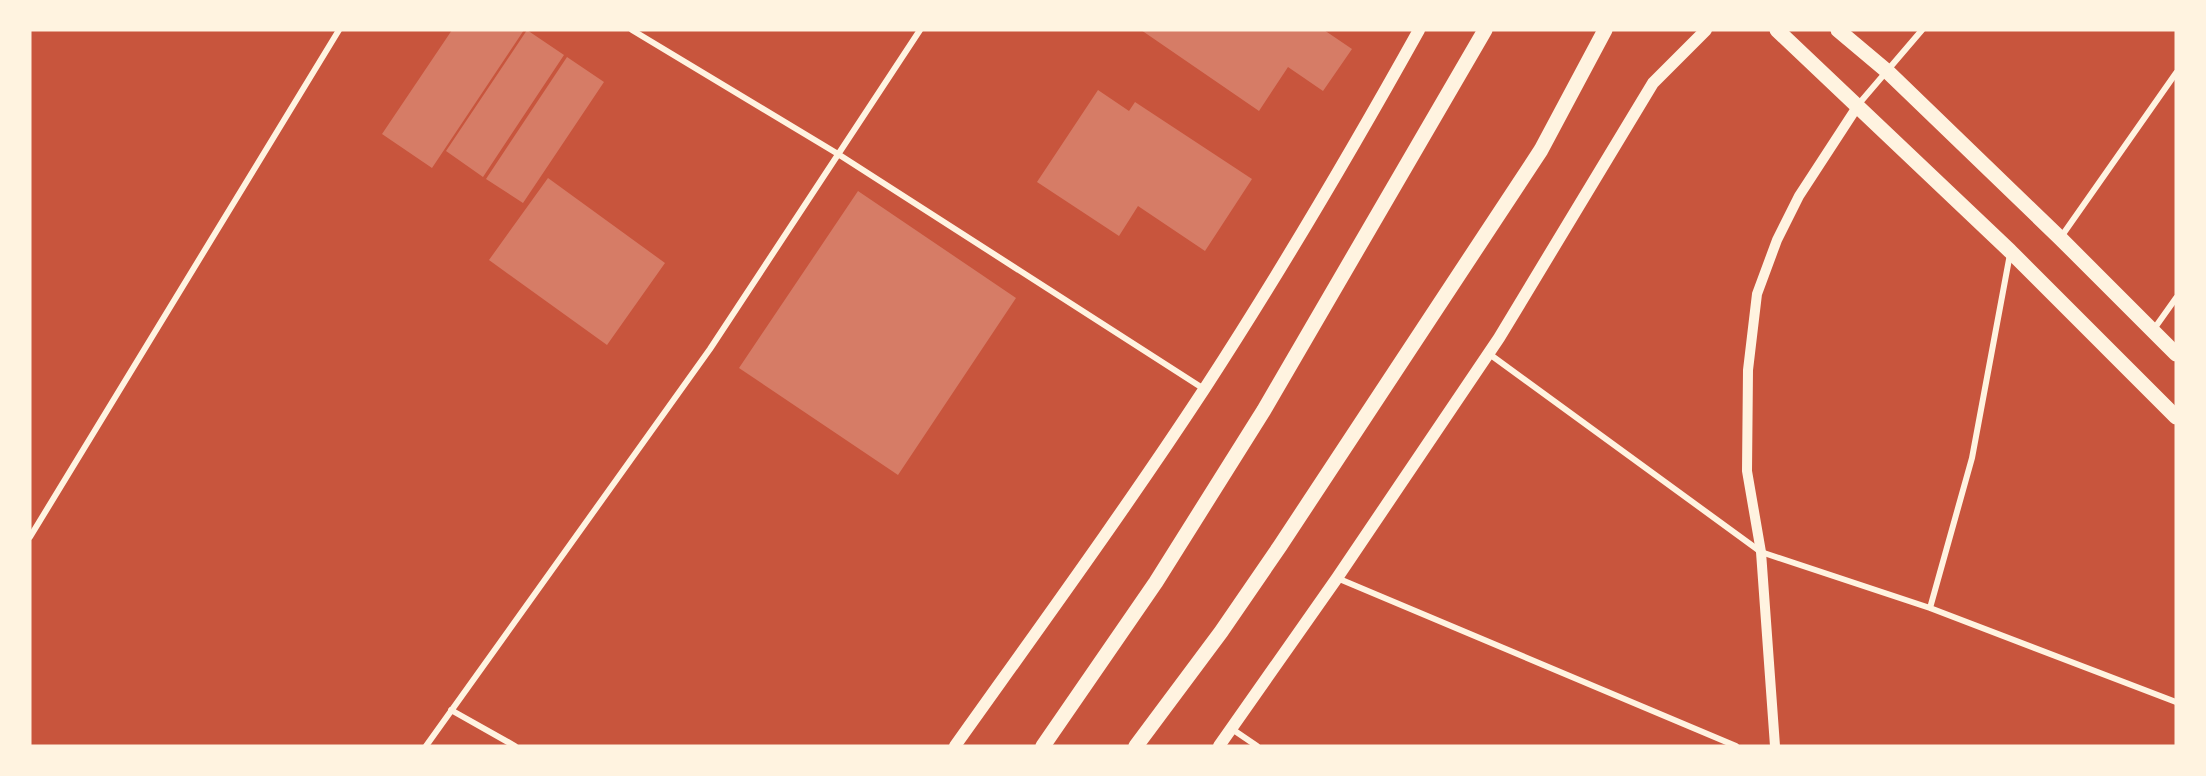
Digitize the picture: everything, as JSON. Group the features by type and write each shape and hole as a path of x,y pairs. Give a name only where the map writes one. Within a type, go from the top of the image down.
{"main road":[{"path":"955,746 1062,596 1204,389 1328,193 1419,30"},
{"path":"1043,746 1156,582 1264,410 1485,30"},
{"path":"1136,746 1254,584 1541,150 1605,30"},
{"path":"1219,746 1337,578 1488,353 1653,82 1706,30"},
{"path":"1777,30 2010,251 2176,417"},
{"path":"1838,30 1888,72 2176,354"}],"street":[{"path":"30,537 339,30"},
{"path":"632,30 838,154 1204,389"},
{"path":"426,746 710,349 920,30"},
{"path":"1775,746 1761,552 1747,471 1748,370 1756,294 1777,240 1799,196 1857,107 1922,30"},
{"path":"2060,238 2176,73"},
{"path":"1930,608 1972,458 2010,251"},
{"path":"2153,330 2176,298"},
{"path":"1488,353 1761,552 1930,608 2176,702"},
{"path":"1337,578 1736,746"},
{"path":"451,710 515,746"},
{"path":"1232,729 1257,746"}],"building":[{"path":"452,30 524,30 432,168 382,134"},
{"path":"527,30 564,55 483,177 446,151"},
{"path":"1141,30 1324,30 1352,49 1323,91 1288,67 1259,111"},
{"path":"567,57 604,82 523,203 486,179"},
{"path":"1098,90 1129,111 1135,102 1252,179 1205,251 1138,206 1119,236 1037,182"},
{"path":"548,178 665,263 607,345 489,260"},
{"path":"858,191 1016,298 898,475 739,368"}]}
